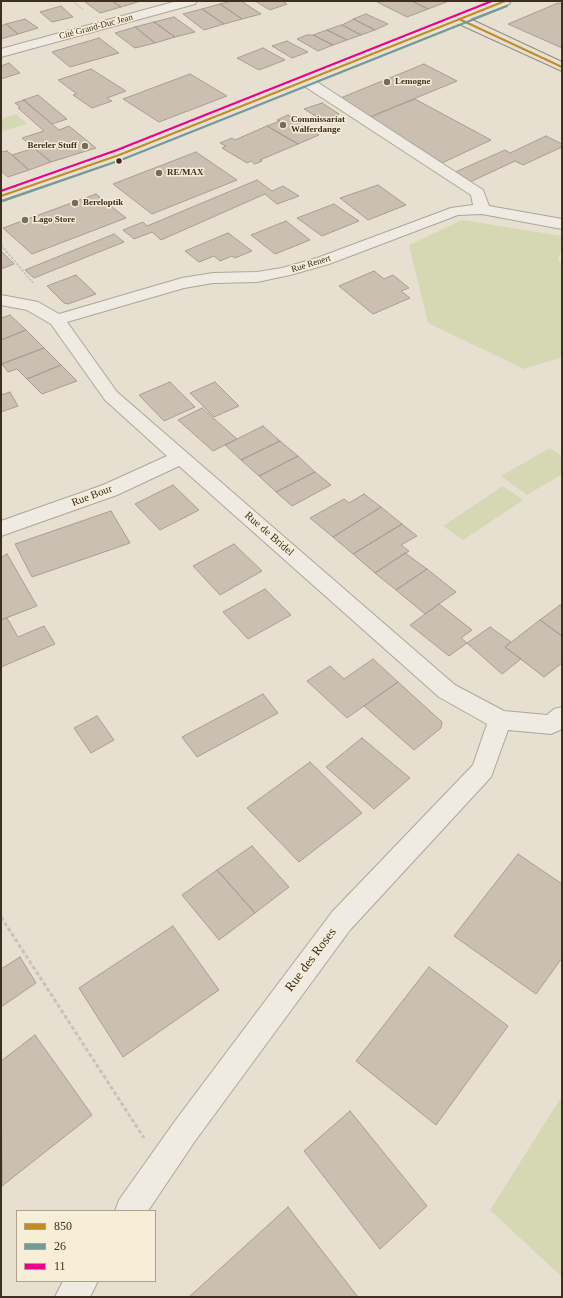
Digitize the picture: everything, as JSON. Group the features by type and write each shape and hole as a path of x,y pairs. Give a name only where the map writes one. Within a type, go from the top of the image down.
{"main road":[{"path":"1,196 119,155 459,20 499,2"},
{"path":"459,20 562,67"}],"street":[{"name":"Cité Grand-Duc Jean","path":"1,53 191,1"},
{"path":"306,81 478,193 482,209"},
{"name":"Rue Renert","path":"57,320 182,283 213,278 257,277 284,272 323,261 456,211 482,209 562,224"},
{"name":"Rue de Bridel","path":"1,300 32,306 57,320 111,396 447,691 500,720 558,723"},
{"name":"Rue Bour","path":"1,529 110,490 181,457"},
{"name":"Rue des Roses","path":"131,1210 185,1131 341,921 483,770 500,720"},
{"path":"71,1297 81,1282"}],"path":[{"path":"1,245 35,285"},
{"path":"1,917 148,1145"}],"green space":[{"path":"16,114 27,124 3,131 1,129 1,119"},
{"path":"462,220 562,236 562,247 558,260 562,263 562,357 524,369 428,323 409,245"},
{"path":"550,448 562,456 562,474 527,495 501,476"},
{"path":"503,486 523,500 463,540 443,526"},
{"path":"562,1096 562,1277 490,1210"}],"building":[{"path":"112,1 121,7 100,13 85,2"},
{"path":"112,1 141,1 121,7"},
{"path":"232,1 241,1 261,14 242,19 220,4"},
{"path":"255,1 282,1 287,4 270,10"},
{"path":"412,1 428,9 407,17 377,2"},
{"path":"412,1 449,1 428,9"},
{"path":"558,3 562,4 562,48 508,24"},
{"path":"220,4 242,19 224,24 202,9"},
{"path":"61,6 73,17 52,22 40,12"},
{"path":"202,9 224,24 204,30 183,14"},
{"path":"366,14 388,24 375,30 353,19"},
{"path":"174,17 195,32 175,37 154,22"},
{"path":"25,19 38,28 18,34 6,24"},
{"path":"354,19 375,30 361,35 342,25"},
{"path":"154,22 175,37 155,43 135,27"},
{"path":"6,24 18,34 1,39 1,26"},
{"path":"341,25 361,35 347,40 327,30"},
{"path":"135,27 155,43 135,48 115,33"},
{"path":"327,30 347,40 333,45 313,35"},
{"path":"307,35 313,35 333,45 318,51 297,39"},
{"path":"99,38 119,53 70,67 52,52"},
{"path":"287,41 308,52 292,58 272,46"},
{"path":"263,48 285,60 259,70 237,58"},
{"path":"9,63 20,73 1,79 1,66"},
{"path":"424,64 457,81 370,117 338,99"},
{"path":"91,69 126,91 107,98 112,101 92,108 73,95 77,94 58,80"},
{"path":"190,74 227,96 159,122 123,99"},
{"path":"38,95 67,119 52,124 23,100"},
{"path":"415,99 491,140 442,163 370,117"},
{"path":"24,100 59,130 69,126 96,148 51,162 22,138 44,131 18,108 20,107 15,103"},
{"path":"322,103 339,114 322,120 304,109"},
{"path":"288,115 301,123 299,125 319,135 298,144 267,126 280,121 277,120"},
{"path":"267,126 298,144 260,160 262,161 255,164 251,161 247,163 222,148 226,146 220,143 232,138 235,140"},
{"path":"546,136 562,144 562,147 523,165 515,161 470,182 453,173 505,150 510,153"},
{"path":"34,148 51,162 29,170 12,155"},
{"path":"7,151 29,170 8,177 1,171 1,152"},
{"path":"196,152 237,180 152,214 113,184"},
{"path":"257,180 272,191 283,186 299,196 277,204 265,194 161,240 152,232 134,239 123,230 143,222 147,226"},
{"path":"378,185 406,205 368,220 340,198"},
{"path":"96,194 126,218 32,254 3,228"},
{"path":"334,204 359,221 322,236 297,218"},
{"path":"286,221 310,240 275,254 251,235"},
{"path":"228,233 252,251 235,258 232,256 220,261 214,256 199,262 185,251"},
{"path":"114,234 124,242 34,278 25,270"},
{"path":"1,251 14,264 1,269"},
{"path":"374,271 384,279 393,275 409,288 401,291 410,298 373,314 339,286"},
{"path":"76,275 96,294 68,304 64,303 47,286"},
{"path":"10,315 26,330 1,340 1,318"},
{"path":"26,330 44,348 1,364 1,340"},
{"path":"44,348 61,365 27,379 17,369 8,372 2,364"},
{"path":"61,365 77,381 42,394 27,379"},
{"path":"170,382 195,407 164,421 139,395"},
{"path":"215,382 239,406 214,417 190,393"},
{"path":"10,392 18,406 1,412 1,395"},
{"path":"202,408 237,439 213,451 178,420"},
{"path":"263,426 280,441 241,460 225,445"},
{"path":"280,441 298,456 259,476 241,460"},
{"path":"298,456 315,472 276,492 259,476"},
{"path":"315,472 331,485 292,506 276,492"},
{"path":"173,485 199,510 160,530 135,504"},
{"path":"364,494 381,507 333,537 310,518 344,499 349,503"},
{"path":"381,507 402,524 353,554 333,537"},
{"path":"111,511 130,543 32,577 15,544"},
{"path":"402,524 417,536 401,545 409,551 375,573 353,554"},
{"path":"234,544 262,571 220,595 193,566"},
{"path":"405,553 427,569 396,590 375,573"},
{"path":"7,554 37,606 1,620 1,557"},
{"path":"427,569 456,592 425,614 396,590"},
{"path":"265,589 291,615 248,639 223,612"},
{"path":"439,604 472,630 461,638 467,643 449,656 410,625"},
{"path":"560,605 562,606 562,636 540,620"},
{"path":"7,618 18,637 44,626 55,644 1,667 1,620"},
{"path":"540,620 562,636 562,663 544,677 505,647"},
{"path":"490,627 511,642 505,647 521,659 502,674 467,643"},
{"path":"373,659 398,682 347,718 307,681 330,666 344,679"},
{"path":"398,682 442,722 441,728 414,750 364,706"},
{"path":"263,694 278,713 197,757 182,737"},
{"path":"97,716 114,740 91,753 74,728"},
{"path":"362,738 410,778 374,809 326,767"},
{"path":"310,762 362,813 299,862 247,808"},
{"path":"252,846 289,887 255,913 217,870"},
{"path":"518,854 562,884 562,958 536,994 454,936"},
{"path":"217,870 255,913 219,940 182,895"},
{"path":"173,926 219,990 123,1057 79,988"},
{"path":"20,957 36,983 1,1007 1,969"},
{"path":"429,967 508,1026 436,1125 356,1061"},
{"path":"35,1035 92,1115 2,1186 1,1061"},
{"path":"350,1111 427,1206 380,1249 304,1151"},
{"path":"288,1207 358,1297 189,1297"}],"transit line":[{"name":"11","path":"1,191 117,150 492,1"},
{"name":"850","path":"1,196 119,155 505,1"},
{"name":"26","path":"3,201 121,160 507,6"},
{"name":"850","path":"459,19 562,67"}],"place":[{"name":"Lemogne","path":"387,82"},
{"name":"Commissariat Walferdange","path":"283,125"},
{"name":"Bereler Stuff","path":"85,146"},
{"name":"RE/MAX","path":"159,173"},
{"name":"Bereloptik","path":"75,203"},
{"name":"Lago Store","path":"25,220"}]}
